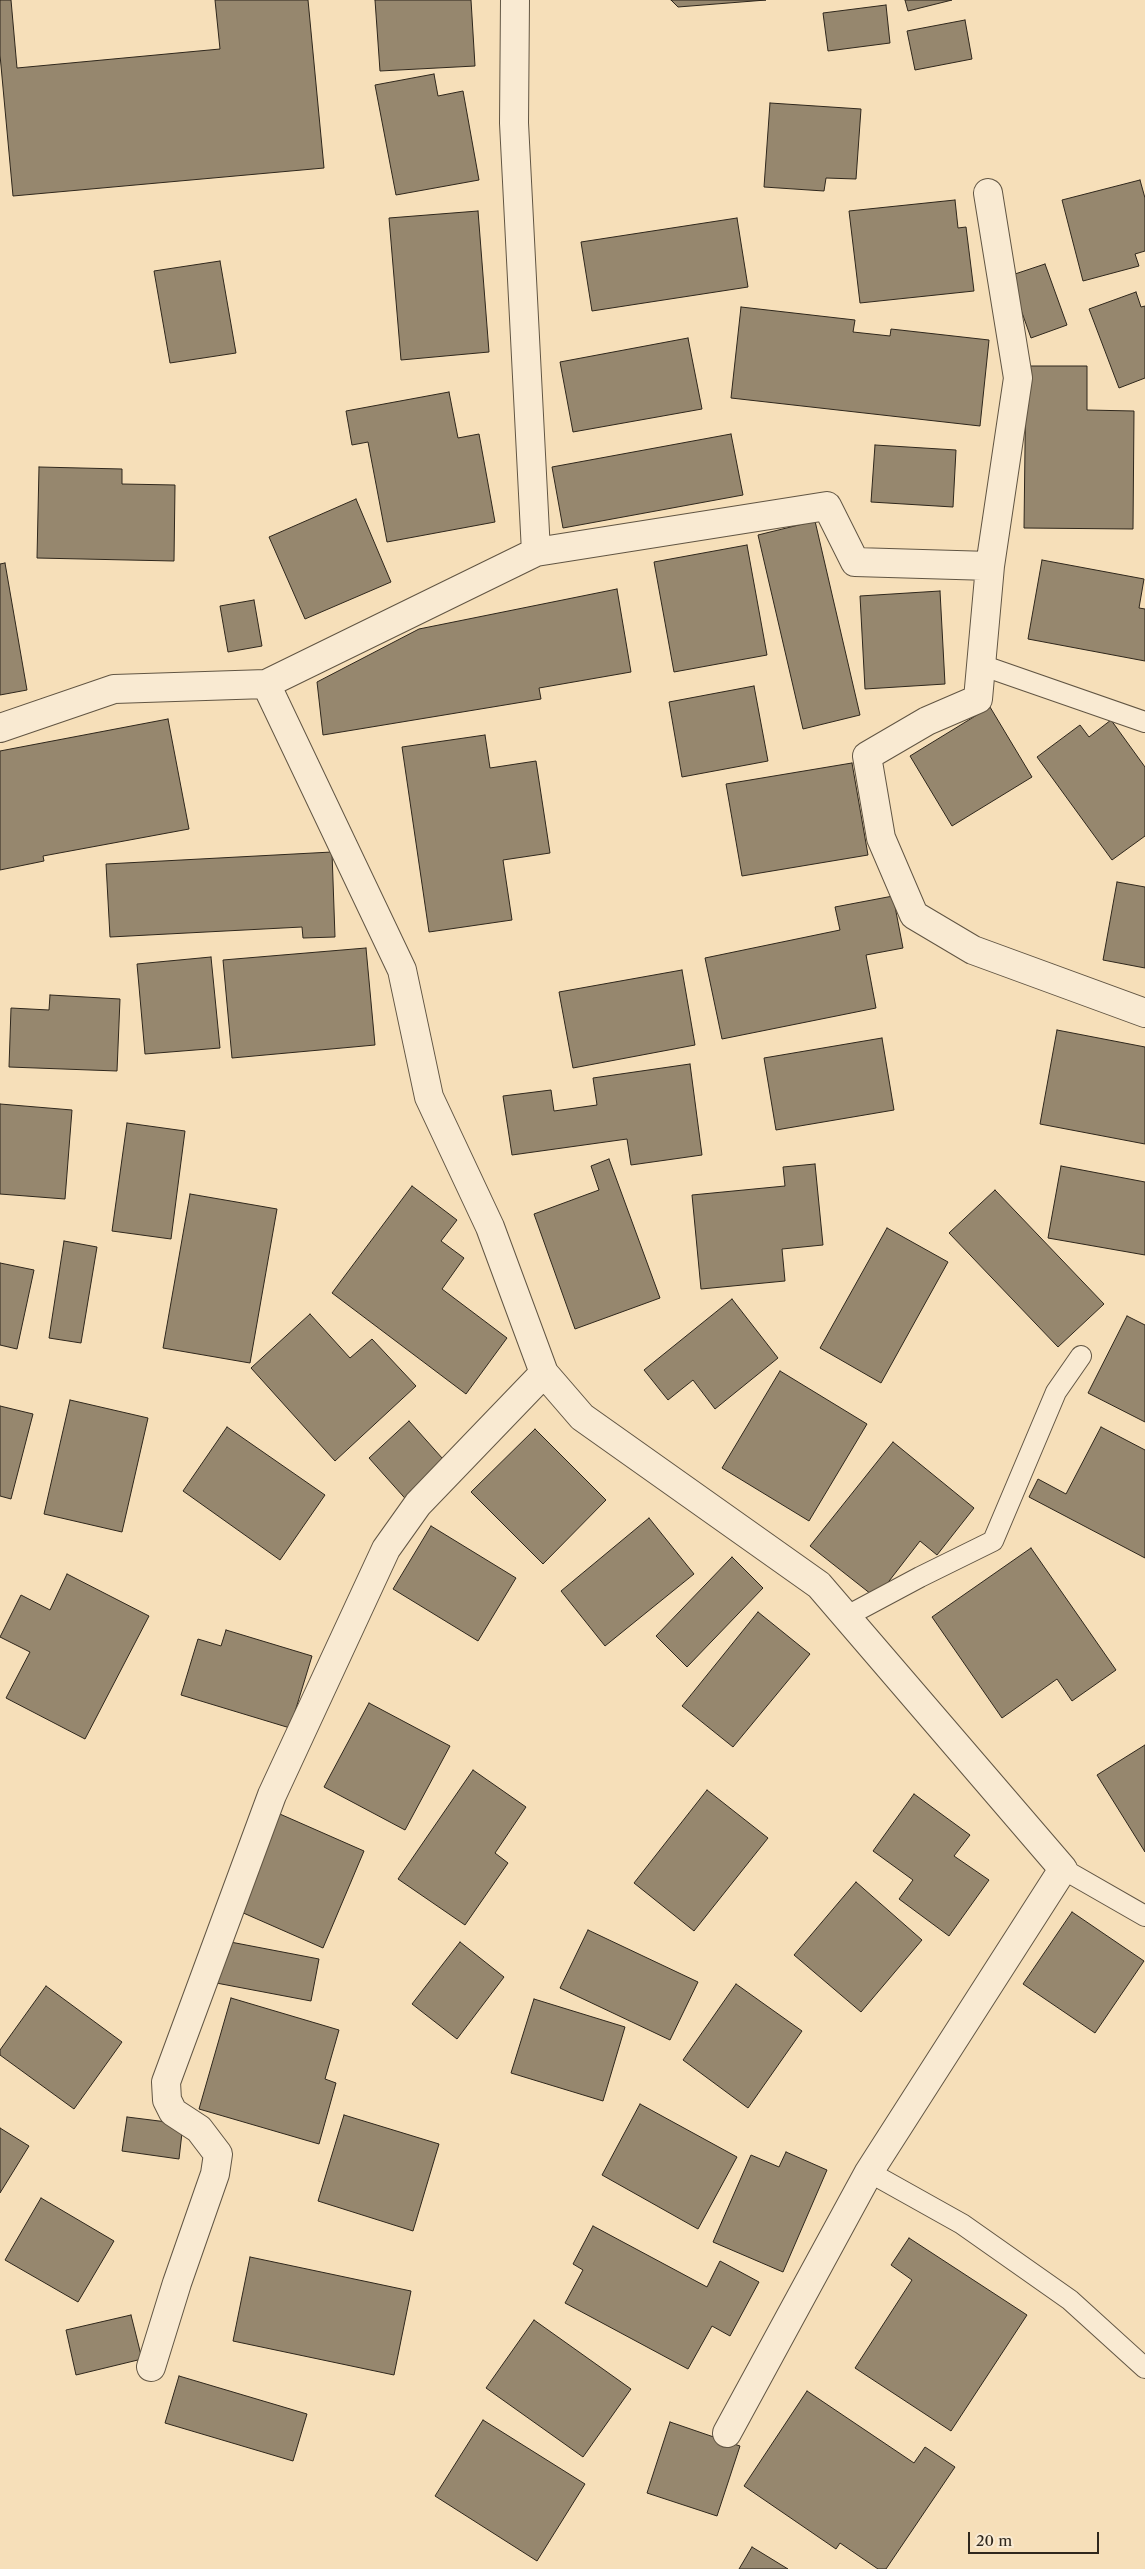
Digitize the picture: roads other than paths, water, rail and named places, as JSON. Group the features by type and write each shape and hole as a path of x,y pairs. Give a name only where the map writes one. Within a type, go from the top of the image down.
{"street":[{"path":"515,0 514,123 536,552"},
{"path":"988,194 1018,378 990,566 978,699 927,721 867,756 881,838 914,915 973,950 1145,1013"},
{"path":"0,728 114,689 266,684 536,552 827,506 855,562 990,566"},
{"path":"266,684 402,970 429,1096 490,1227 544,1373 582,1417 819,1585 1063,1869 869,2172 727,2433"},
{"path":"151,2367 177,2283 215,2174 218,2154 200,2129 173,2112 167,2100 166,2082 272,1795 386,1549 418,1504 544,1373"}],"lane":[{"path":"981,665 1145,722"},
{"path":"847,1616 993,1541 1056,1392 1081,1356"},
{"path":"1063,1869 1145,1916"},
{"path":"869,2172 962,2224 1070,2300 1145,2368"}]}
